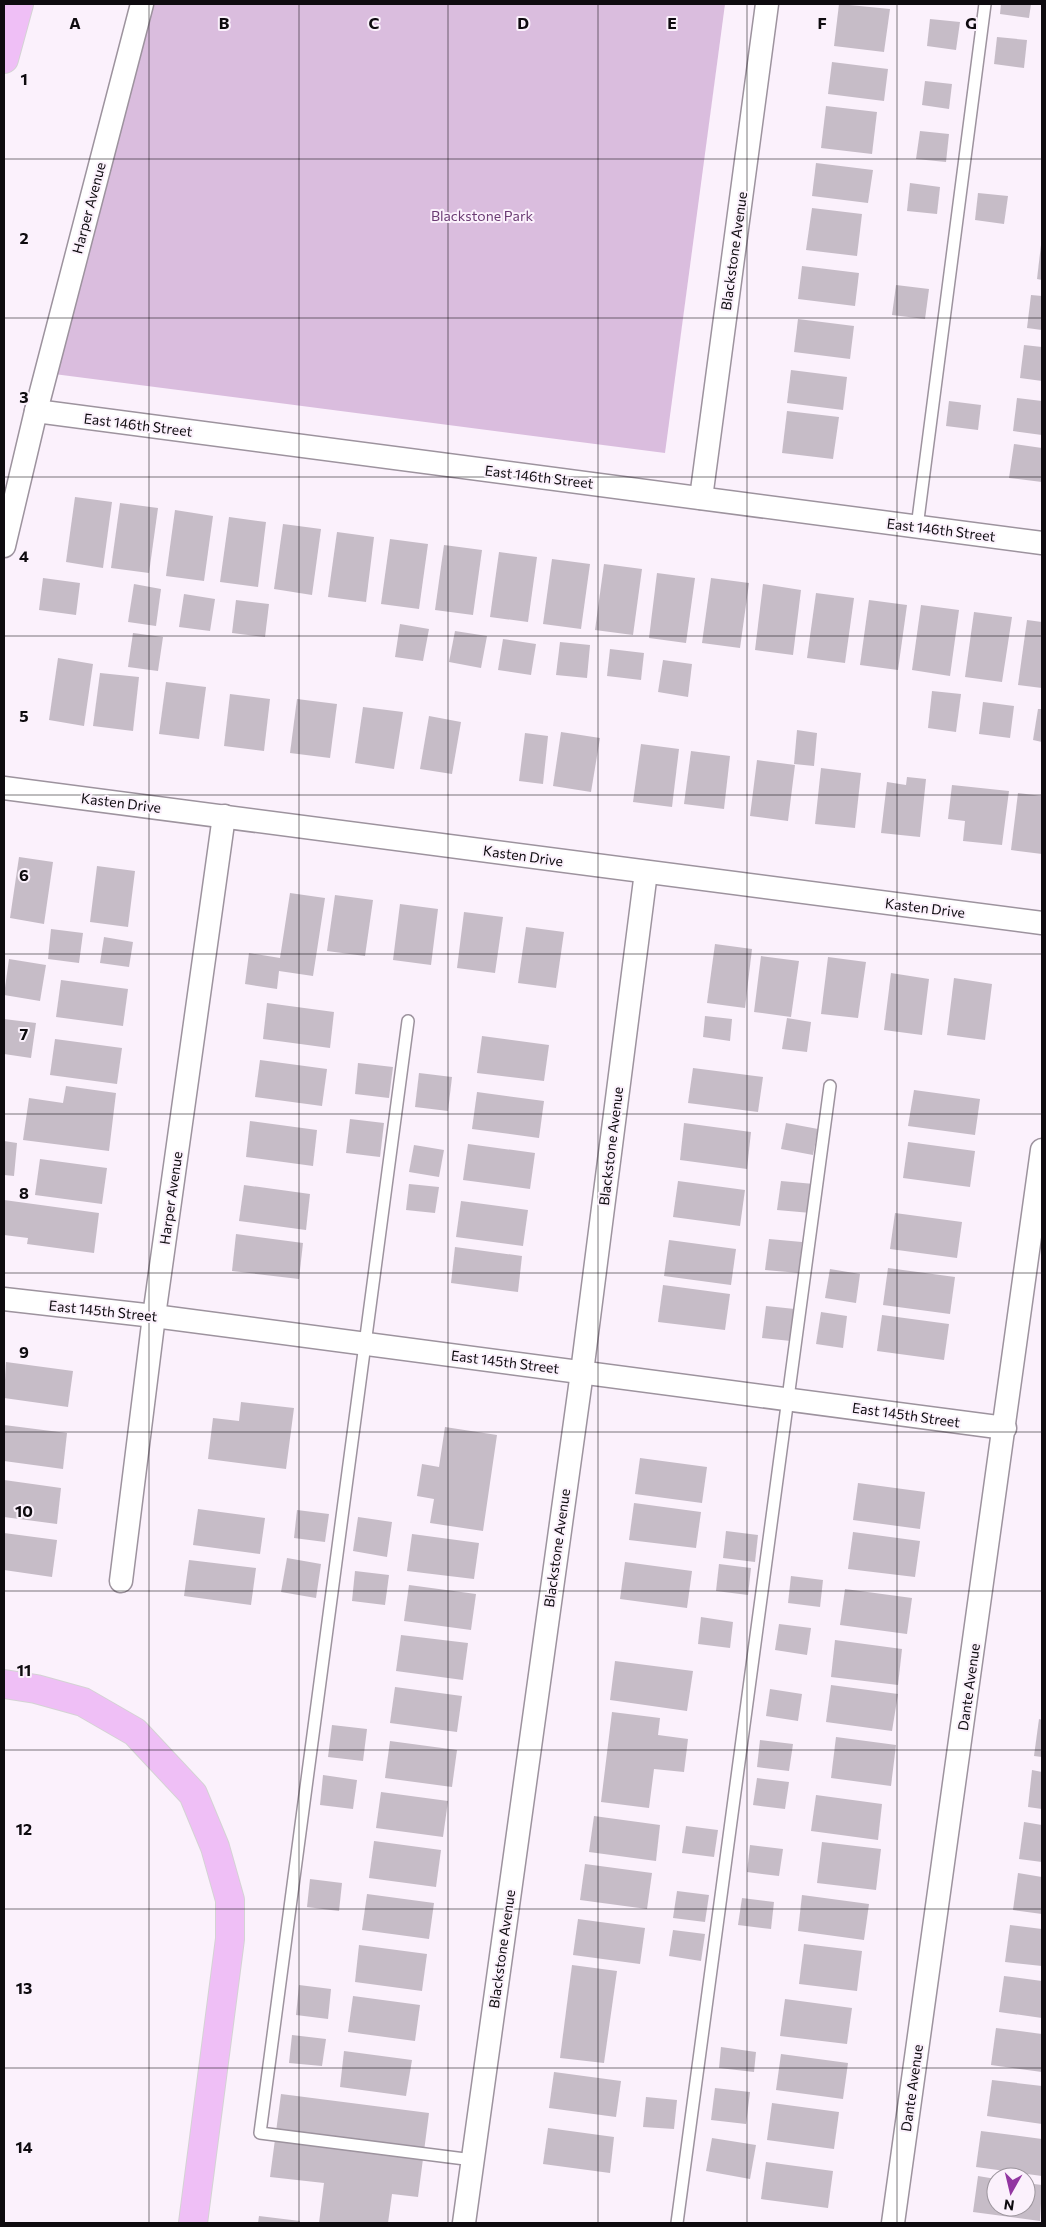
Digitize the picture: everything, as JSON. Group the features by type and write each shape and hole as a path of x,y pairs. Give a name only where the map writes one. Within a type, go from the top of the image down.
{"highway":[{"path":"4,58 19,4"},
{"path":"4,1684 36,1688 83,1702 135,1732 193,1794 215,1847 230,1900 230,1938 193,2223"}],"street":[{"name":"Harper Avenue","path":"4,546 36,412 142,4"},
{"name":"Blackstone Avenue","path":"700,498 767,4"},
{"name":"East 146th Street","path":"36,412 1042,543"},
{"name":"Kasten Drive","path":"4,788 1042,923"},
{"name":"Harper Avenue","path":"121,1581 154,1316 224,816"},
{"name":"Blackstone Avenue","path":"464,2223 582,1372 646,872"},
{"name":"Dante Avenue","path":"893,2223 1005,1428 1042,1150"},
{"name":"East 145th Street","path":"4,1299 154,1316 1005,1428"}],"lane":[{"path":"917,527 984,4"},
{"path":"408,1021 260,2132 473,2160"},
{"path":"677,2223 830,1086"}],"green space":[{"name":"Blackstone Park","path":"153,4 725,4 665,453 54,374"}],"building":[{"path":"839,4 890,9 884,52 834,46"},
{"path":"1001,4 1031,4 1029,18 1000,14"},
{"path":"930,19 960,22 956,50 927,46"},
{"path":"997,37 1027,40 1024,68 994,64"},
{"path":"832,62 888,69 884,101 828,94"},
{"path":"925,81 952,84 949,109 922,105"},
{"path":"826,106 877,112 872,154 821,148"},
{"path":"920,131 949,134 946,162 916,159"},
{"path":"816,163 873,170 868,203 812,196"},
{"path":"910,183 940,187 937,214 907,211"},
{"path":"978,193 1008,196 1004,224 975,220"},
{"path":"812,208 862,214 857,256 806,250"},
{"path":"1042,245 1042,280 1037,279"},
{"path":"802,266 859,273 855,306 798,299"},
{"path":"896,285 929,289 925,319 892,315"},
{"path":"1031,295 1042,296 1042,330 1027,328"},
{"path":"798,319 854,326 850,359 794,352"},
{"path":"1024,345 1042,347 1042,381 1020,378"},
{"path":"791,370 847,377 843,410 787,403"},
{"path":"1017,398 1042,401 1042,435 1013,431"},
{"path":"949,401 981,405 978,430 946,426"},
{"path":"787,411 839,417 833,459 782,453"},
{"path":"1014,444 1042,448 1042,482 1009,478"},
{"path":"75,497 112,502 103,568 66,562"},
{"path":"120,503 158,508 149,573 111,568"},
{"path":"175,510 213,516 204,581 166,576"},
{"path":"229,517 266,522 258,587 220,582"},
{"path":"283,524 321,529 312,595 274,589"},
{"path":"337,532 374,537 366,602 328,597"},
{"path":"390,539 428,544 419,609 381,604"},
{"path":"444,545 482,550 473,615 435,610"},
{"path":"499,552 537,557 528,622 490,617"},
{"path":"552,559 590,564 581,629 543,624"},
{"path":"604,564 642,569 633,635 595,630"},
{"path":"657,573 695,578 686,643 649,638"},
{"path":"43,578 80,583 76,615 39,610"},
{"path":"711,578 749,583 740,648 702,643"},
{"path":"134,584 161,589 156,626 128,622"},
{"path":"763,584 801,590 793,655 755,650"},
{"path":"816,593 854,598 845,663 807,658"},
{"path":"184,594 215,599 210,631 179,627"},
{"path":"236,600 269,604 265,637 232,633"},
{"path":"869,600 907,605 898,670 860,665"},
{"path":"921,605 959,610 950,676 912,670"},
{"path":"974,612 1012,617 1002,682 965,677"},
{"path":"1027,620 1042,622 1042,688 1018,685"},
{"path":"400,624 429,629 423,661 395,657"},
{"path":"455,631 487,636 481,668 449,662"},
{"path":"133,633 163,637 158,671 128,667"},
{"path":"503,639 536,644 531,675 498,670"},
{"path":"560,642 590,645 587,678 556,675"},
{"path":"610,649 644,653 641,680 607,676"},
{"path":"58,658 93,664 84,726 49,720"},
{"path":"663,660 692,664 688,697 658,692"},
{"path":"100,673 139,677 133,731 93,726"},
{"path":"166,682 206,687 199,739 159,734"},
{"path":"932,691 961,694 956,732 928,728"},
{"path":"230,694 270,699 264,751 224,746"},
{"path":"297,699 337,704 330,758 290,753"},
{"path":"983,702 1014,706 1010,738 979,734"},
{"path":"363,707 403,712 394,769 355,763"},
{"path":"1038,709 1042,709 1042,742 1033,740"},
{"path":"429,716 461,722 452,774 420,769"},
{"path":"797,730 817,733 814,766 794,764"},
{"path":"561,732 600,738 591,792 553,786"},
{"path":"525,733 548,736 543,784 519,781"},
{"path":"641,744 679,749 672,807 633,802"},
{"path":"691,751 730,756 724,809 684,804"},
{"path":"757,760 795,765 788,821 750,816"},
{"path":"821,768 861,773 855,828 815,824"},
{"path":"907,777 926,779 920,837 881,833 887,782 906,785"},
{"path":"952,785 1009,791 1002,845 963,841 965,821 948,819"},
{"path":"1018,793 1042,796 1042,854 1011,850"},
{"path":"19,857 53,862 44,924 10,918"},
{"path":"97,866 135,871 128,927 90,922"},
{"path":"290,893 325,898 313,976 279,971 277,989 245,984 249,953 280,958"},
{"path":"335,895 373,900 365,956 327,951"},
{"path":"400,904 438,909 431,965 393,960"},
{"path":"464,912 503,917 495,973 457,968"},
{"path":"526,927 564,932 556,988 518,983"},
{"path":"51,929 83,933 79,963 48,959"},
{"path":"104,937 133,942 129,967 100,963"},
{"path":"715,944 752,949 745,1008 707,1003"},
{"path":"761,956 799,961 791,1017 754,1012"},
{"path":"828,957 866,962 858,1018 821,1014"},
{"path":"9,959 46,965 40,1001 4,995"},
{"path":"891,973 929,979 922,1035 884,1030"},
{"path":"954,978 992,984 985,1040 947,1035"},
{"path":"61,980 128,989 123,1026 56,1017"},
{"path":"267,1003 334,1012 330,1048 263,1039"},
{"path":"705,1016 732,1019 730,1041 703,1037"},
{"path":"787,1018 811,1022 807,1052 782,1049"},
{"path":"4,1019 36,1023 31,1058 4,1054"},
{"path":"482,1036 549,1045 544,1081 477,1073"},
{"path":"55,1039 122,1048 117,1084 50,1075"},
{"path":"260,1060 327,1069 322,1106 255,1097"},
{"path":"358,1063 393,1067 389,1098 355,1094"},
{"path":"693,1068 763,1077 758,1112 688,1103"},
{"path":"419,1073 452,1077 448,1111 415,1107"},
{"path":"66,1086 116,1093 109,1151 23,1140 29,1098 63,1103"},
{"path":"914,1090 980,1099 975,1135 908,1126"},
{"path":"477,1092 544,1101 539,1138 472,1129"},
{"path":"350,1119 384,1123 380,1157 346,1153"},
{"path":"250,1121 317,1130 313,1166 246,1157"},
{"path":"684,1123 751,1132 747,1169 680,1160"},
{"path":"786,1123 818,1129 813,1155 781,1149"},
{"path":"4,1141 17,1143 14,1176 4,1175"},
{"path":"908,1142 975,1151 970,1187 903,1178"},
{"path":"468,1144 535,1153 530,1189 463,1180"},
{"path":"414,1145 444,1150 439,1177 409,1172"},
{"path":"40,1159 107,1168 102,1204 35,1195"},
{"path":"678,1181 745,1190 740,1226 673,1217"},
{"path":"781,1181 814,1184 811,1213 777,1210"},
{"path":"409,1184 439,1187 435,1213 406,1210"},
{"path":"244,1185 310,1194 306,1230 239,1221"},
{"path":"4,1200 99,1213 94,1253 27,1244 28,1238 4,1235"},
{"path":"461,1201 528,1210 523,1246 456,1237"},
{"path":"895,1213 962,1222 957,1258 890,1249"},
{"path":"236,1234 303,1243 299,1279 232,1271"},
{"path":"769,1239 802,1242 799,1273 765,1270"},
{"path":"669,1240 736,1249 731,1285 664,1276"},
{"path":"455,1247 522,1256 518,1292 451,1283"},
{"path":"888,1268 955,1277 950,1314 883,1305"},
{"path":"830,1269 860,1274 856,1303 825,1298"},
{"path":"663,1285 730,1294 725,1330 658,1322"},
{"path":"766,1306 795,1309 791,1341 762,1338"},
{"path":"821,1312 847,1316 843,1348 816,1344"},
{"path":"882,1315 949,1324 944,1360 877,1351"},
{"path":"6,1362 73,1371 68,1407 4,1398"},
{"path":"241,1402 294,1408 286,1469 208,1459 213,1418 239,1421"},
{"path":"4,1425 67,1433 63,1469 4,1461"},
{"path":"445,1427 497,1435 483,1531 430,1523 434,1499 417,1496 422,1464 439,1467"},
{"path":"640,1458 707,1467 702,1503 635,1494"},
{"path":"4,1480 61,1488 57,1524 4,1517"},
{"path":"858,1483 925,1492 920,1529 853,1520"},
{"path":"634,1503 701,1512 696,1548 629,1540"},
{"path":"198,1509 265,1518 260,1554 193,1545"},
{"path":"297,1510 329,1514 325,1542 294,1538"},
{"path":"358,1517 392,1522 387,1557 353,1551"},
{"path":"726,1531 758,1535 755,1562 723,1558"},
{"path":"853,1532 920,1541 915,1577 848,1569"},
{"path":"4,1533 57,1540 52,1577 4,1570"},
{"path":"412,1534 479,1543 474,1579 407,1571"},
{"path":"287,1558 321,1564 316,1598 281,1592"},
{"path":"189,1560 256,1568 251,1605 184,1596"},
{"path":"625,1562 692,1571 687,1608 620,1599"},
{"path":"719,1564 751,1568 748,1595 716,1591"},
{"path":"355,1571 389,1575 385,1605 352,1601"},
{"path":"791,1576 823,1580 820,1607 788,1603"},
{"path":"409,1585 476,1594 471,1630 404,1621"},
{"path":"845,1589 912,1598 907,1634 840,1625"},
{"path":"701,1617 733,1622 730,1648 698,1644"},
{"path":"779,1624 811,1628 807,1655 775,1650"},
{"path":"401,1635 468,1643 463,1680 396,1671"},
{"path":"835,1640 902,1649 898,1685 831,1677"},
{"path":"615,1661 693,1671 687,1711 610,1700"},
{"path":"831,1685 898,1694 892,1731 826,1722"},
{"path":"395,1687 462,1696 457,1732 390,1723"},
{"path":"770,1689 802,1694 798,1721 766,1716"},
{"path":"612,1712 660,1718 658,1735 688,1739 684,1772 654,1769 649,1808 601,1802"},
{"path":"1039,1719 1042,1720 1042,1757 1034,1756"},
{"path":"332,1725 367,1729 363,1761 328,1757"},
{"path":"836,1737 896,1745 891,1786 831,1778"},
{"path":"760,1740 793,1744 789,1771 757,1767"},
{"path":"390,1741 457,1750 452,1787 385,1778"},
{"path":"1032,1770 1042,1772 1042,1809 1028,1807"},
{"path":"323,1775 357,1780 353,1809 320,1805"},
{"path":"757,1778 789,1782 785,1809 753,1805"},
{"path":"381,1792 448,1801 443,1837 376,1828"},
{"path":"816,1795 882,1804 878,1840 811,1831"},
{"path":"594,1816 660,1825 656,1861 589,1852"},
{"path":"1024,1822 1042,1825 1042,1862 1019,1859"},
{"path":"686,1826 718,1830 714,1857 682,1853"},
{"path":"374,1841 441,1850 436,1887 369,1878"},
{"path":"822,1842 881,1849 876,1890 817,1883"},
{"path":"750,1845 783,1849 779,1876 747,1872"},
{"path":"585,1864 652,1873 647,1909 580,1900"},
{"path":"1018,1873 1042,1877 1042,1914 1013,1910"},
{"path":"310,1879 342,1883 339,1911 307,1907"},
{"path":"677,1891 709,1895 705,1922 673,1918"},
{"path":"367,1894 434,1903 429,1939 362,1930"},
{"path":"802,1895 869,1904 864,1940 798,1931"},
{"path":"742,1898 774,1902 771,1929 738,1925"},
{"path":"578,1919 645,1928 640,1964 573,1955"},
{"path":"1010,1925 1042,1929 1042,1966 1005,1962"},
{"path":"673,1930 705,1934 701,1961 669,1956"},
{"path":"804,1944 862,1951 857,1991 799,1984"},
{"path":"359,1945 427,1954 422,1991 355,1982"},
{"path":"572,1965 617,1971 604,2063 560,2058"},
{"path":"1004,1976 1042,1981 1042,2018 999,2012"},
{"path":"299,1985 331,1989 328,2019 296,2015"},
{"path":"353,1996 420,2005 415,2041 348,2032"},
{"path":"785,1999 852,2008 847,2044 780,2036"},
{"path":"996,2028 1042,2034 1042,2072 991,2065"},
{"path":"292,2035 326,2039 322,2066 289,2063"},
{"path":"721,2047 756,2052 754,2072 719,2068"},
{"path":"344,2051 412,2060 406,2096 340,2087"},
{"path":"781,2054 848,2063 843,2099 776,2090"},
{"path":"554,2072 621,2081 616,2117 549,2108"},
{"path":"992,2080 1042,2086 1042,2124 987,2116"},
{"path":"715,2088 750,2092 746,2124 711,2120"},
{"path":"281,2094 429,2113 418,2197 392,2194 388,2223 319,2223 324,2183 270,2177"},
{"path":"646,2097 677,2100 674,2129 643,2127"},
{"path":"772,2103 839,2112 834,2149 767,2140"},
{"path":"548,2128 614,2137 610,2173 543,2164"},
{"path":"981,2131 1042,2139 1042,2176 1036,2175 1036,2167 976,2167"},
{"path":"712,2138 756,2145 750,2179 706,2171"},
{"path":"766,2162 833,2171 828,2208 761,2199"},
{"path":"978,2176 986,2177 986,2214 973,2212"},
{"path":"1036,2184 1042,2185 1040,2221 1010,2217 1036,2217"},
{"path":"259,2216 300,2221 300,2223 258,2223"}]}
